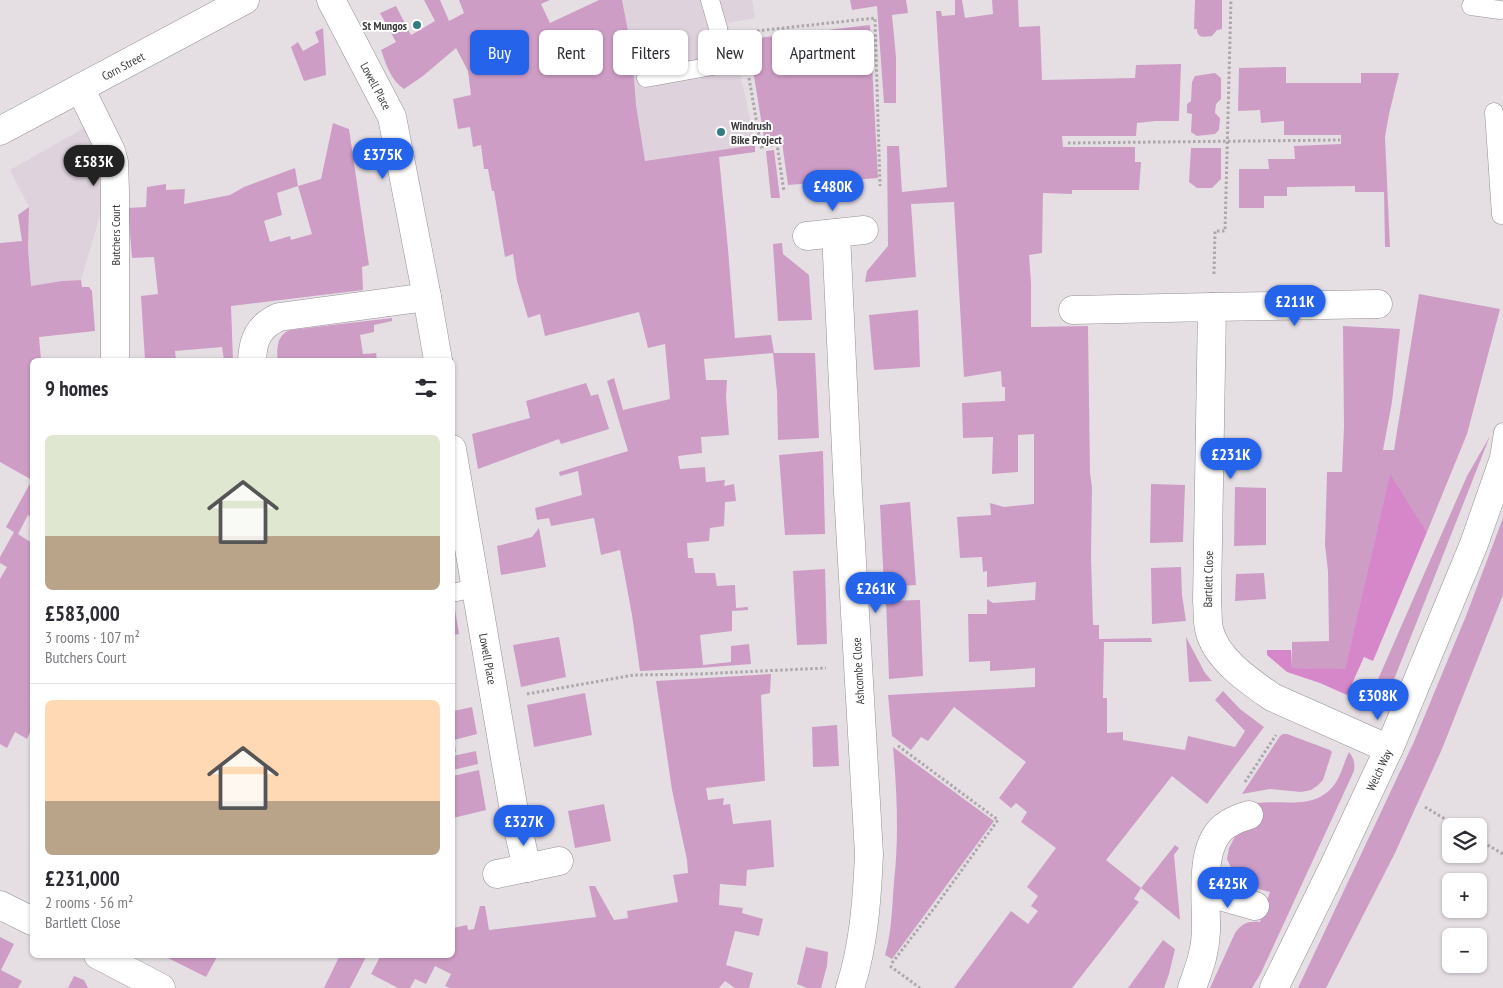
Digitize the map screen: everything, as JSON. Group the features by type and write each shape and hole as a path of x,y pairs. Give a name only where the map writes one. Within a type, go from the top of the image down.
{"street":[{"name":"Lowell Place","path":"330,0 392,117 438,358"},
{"name":"Corn Street","path":"0,131 239,2"},
{"name":"Butchers Court","path":"80,88 114,162 116,191 115,358"},
{"path":"807,236 864,230"},
{"name":"Ashcombe Close","path":"836,233 868,854 867,896 857,963 850,988"},
{"path":"252,358 256,338 268,322 279,317 427,297"},
{"path":"1073,310 1378,304"},
{"name":"Bartlett Close","path":"1212,307 1207,601 1209,629 1212,638 1225,658 1256,686 1272,697 1389,749"},
{"name":"Welch Way","path":"1274,988 1389,749 1474,544 1499,474"},
{"name":"Lowell Place","path":"455,484 464,591 527,868"},
{"path":"1192,988 1203,958 1206,933 1205,877 1209,849 1220,830 1228,824 1249,815"},
{"path":"497,874 559,861"},
{"path":"1206,892 1255,906"},
{"path":"0,905 30,920"},
{"path":"103,958 147,985"}],"lane":[{"path":"646,78 724,64 718,28 710,0"},
{"path":"1471,6 1500,10"},
{"path":"1494,112 1503,214"},
{"path":"1499,474 1503,432"}],"path":[{"path":"1214,277 1214,231 1225,231 1231,0"},
{"path":"762,31 875,18 880,186"},
{"path":"748,75 761,147 777,144 784,192"},
{"path":"1068,143 1340,140"},
{"path":"523,695 634,675 830,668"},
{"path":"1242,786 1277,733"},
{"path":"890,966 998,820 893,743"},
{"path":"1425,807 1444,818"},
{"path":"1487,845 1503,854"},
{"path":"885,961 920,988"}],"shaded area":[{"path":"424,0 440,0 449,21 464,13 459,0 550,0 541,4 550,23 599,0 622,0 628,30 613,30 613,75 634,75 636,105 645,161 755,145 755,152 719,157 735,338 771,335 774,353 815,353 819,438 778,440 777,392 773,353 704,359 706,380 727,380 726,397 729,435 701,437 702,453 678,456 680,469 705,467 706,482 725,480 724,486 734,484 736,501 725,502 724,526 710,528 709,541 687,543 688,558 693,558 695,573 715,573 717,586 735,585 736,608 748,607 748,610 732,611 732,631 700,635 703,665 731,662 731,646 749,644 751,664 640,671 620,550 601,555 594,518 551,526 549,518 537,520 535,508 582,495 578,471 560,476 559,472 628,451 607,381 614,378 623,410 670,399 665,344 648,348 639,312 545,336 540,314 528,318 517,281 513,254 505,257 494,191 492,191 488,169 484,169 481,145 473,147 470,127 458,129 453,99 471,95 468,71 456,48 423,76 404,89 392,77 381,50 396,42 380,13 396,6 411,35 435,21"},
{"path":"622,0 752,0 755,18 728,23 730,30 698,30 698,75 740,75 755,145 645,162 636,105 634,75 688,75 688,30 628,30"},
{"path":"850,0 906,0 908,13 892,15 896,57 896,103 884,103 877,6 852,10"},
{"path":"955,0 962,0 965,18 993,14 992,0 1018,0 1019,27 1040,26 1042,80 1135,78 1136,65 1181,64 1179,121 1137,123 1136,136 1062,136 1063,147 1135,147 1135,162 1141,162 1139,190 1072,190 1072,194 1043,193 1042,253 1029,255 1031,327 1088,326 1093,625 1099,625 1099,639 1151,638 1152,642 1104,642 1103,698 1107,698 1107,733 1123,732 1123,740 1185,750 1188,736 1235,747 1245,731 1215,700 1223,691 1240,709 1264,727 1207,804 1172,776 1106,860 1141,888 1134,899 1139,902 1072,988 954,988 1011,911 1028,924 1038,911 1031,906 1038,896 1027,887 1056,848 1021,822 1027,812 1016,803 1011,808 999,798 1026,762 954,707 928,741 921,737 911,750 892,736 888,695 1035,687 1035,668 990,671 990,661 969,662 968,614 987,614 987,599 993,603 1035,600 1036,582 987,587 987,571 983,572 982,557 960,558 957,517 991,515 990,503 1004,507 1034,504 1034,434 1018,435 1018,472 992,474 993,437 963,438 962,403 1005,401 1005,387 1002,387 1001,371 964,377 954,202 911,204 916,277 865,282 867,271 888,246 887,146 899,146 902,192 947,187 936,11 941,11 942,16 955,15"},
{"path":"1195,0 1222,0 1222,29 1217,30 1212,36 1200,36 1197,29 1194,29"},
{"path":"870,25 870,30 826,30"},
{"path":"323,28 326,75 304,81 291,47 298,42 303,51 319,42 315,32"},
{"path":"772,36 772,75 873,75 878,178 788,185 781,135 764,138 754,75 762,75 762,37"},
{"path":"1286,67 1286,83 1361,83 1361,73 1399,73 1385,137 1390,247 1385,247 1384,192 1355,192 1355,186 1287,187 1287,196 1264,196 1264,208 1239,208 1239,169 1269,169 1268,159 1295,159 1294,146 1341,144 1341,135 1284,135 1284,121 1261,123 1260,110 1238,111 1239,68"},
{"path":"1215,73 1221,78 1221,99 1216,104 1215,113 1220,118 1219,130 1215,134 1197,136 1191,132 1192,114 1187,113 1187,104 1191,101 1192,82 1195,76"},
{"path":"333,123 349,129 369,265 362,267 363,290 231,306 233,358 224,358 222,347 175,351 176,358 145,358 141,296 158,294 154,257 132,258 128,208 146,207 147,187 166,184 166,190 185,189 184,204 230,195 244,187 295,168 298,186 321,179","holes":["298,186 312,234 291,240 290,236 270,242 264,221 282,215 277,193"]},
{"path":"86,127 104,163 103,206 81,280 62,281 31,287 28,249 29,207 10,170"},
{"path":"1191,148 1221,148 1221,179 1212,188 1197,188 1189,182"},
{"path":"774,150 780,198 771,198 766,151"},
{"path":"29,207 28,249 31,286 81,280 82,287 89,287 92,291 95,331 39,337 41,358 30,358 30,479 0,462 0,243 22,241 18,215"},
{"path":"782,243 783,254 809,275 812,320 778,321 773,244"},
{"path":"1419,294 1500,309 1467,434 1427,532 1390,475 1345,670 1292,668 1292,642 1329,641 1328,571 1325,545 1327,472 1342,472 1344,427 1343,326 1400,329 1392,402 1383,450 1394,450"},
{"path":"918,310 920,367 874,370 869,315"},
{"path":"392,318 392,321 374,325 374,332 360,335 363,354 376,353 377,358 278,358 277,351 280,338 290,330"},
{"path":"586,383 591,396 598,394 609,429 561,444 559,439 478,469 472,434 530,418 526,401"},
{"path":"1490,436 1391,686 1379,697 1369,700 1467,476"},
{"path":"823,451 825,534 785,535 779,455"},
{"path":"1390,474 1427,532 1373,661 1364,657 1347,695 1320,683 1287,672 1267,655 1267,650 1291,650 1292,668 1345,669"},
{"path":"30,484 30,516 28,515 18,534 30,542 30,732 27,739 15,732 7,748 0,744 0,579 7,567 0,563 0,557 14,532 6,527"},
{"path":"1151,484 1185,485 1183,542 1150,543"},
{"path":"1235,487 1266,488 1266,545 1234,546"},
{"path":"910,502 916,585 884,587 880,505"},
{"path":"1503,518 1503,595 1442,749 1395,853 1326,988 1298,988 1413,744 1466,616"},
{"path":"539,528 546,567 501,575 497,546 532,537"},
{"path":"1181,567 1182,595 1186,621 1152,624 1151,568"},
{"path":"825,569 827,644 797,645 793,571"},
{"path":"1264,573 1266,599 1235,601 1236,574"},
{"path":"920,600 923,676 889,679 886,601"},
{"path":"455,610 459,634 455,635"},
{"path":"559,637 566,677 521,687 513,645"},
{"path":"1186,637 1205,673 1212,681 1189,682"},
{"path":"771,674 770,693 761,695 765,781 706,788 708,800 724,798 723,805 730,804 733,824 771,820 774,867 747,870 746,886 720,884 719,905 743,908 742,913 763,919 759,936 735,931 726,965 753,973 749,988 735,988 725,981 719,988 450,988 445,986 451,974 435,966 426,984 415,979 410,988 398,988 371,974 379,958 455,958 455,928 467,925 468,930 474,929 480,906 485,906 489,930 596,917 589,886 595,886 614,920 628,918 627,911 678,902 673,875 688,873 687,860 672,790 656,681"},
{"path":"585,693 592,735 534,747 527,705"},
{"path":"472,707 477,734 455,740 455,711"},
{"path":"837,725 839,766 813,767 812,727"},
{"path":"1283,734 1332,752 1323,780 1311,790 1301,792 1270,789 1242,794 1280,736"},
{"path":"893,747 994,821 892,959 885,955 890,928 897,848"},
{"path":"476,751 478,764 455,770 455,756"},
{"path":"1349,752 1354,761 1354,771 1261,973 1252,988 1210,988 1235,933 1246,923 1260,922 1270,892 1255,888 1242,882 1235,876 1227,859 1229,848 1239,829 1258,822 1257,803 1308,801 1326,793 1334,785 1341,773"},
{"path":"479,770 486,810 455,818 455,776"},
{"path":"604,804 611,841 575,848 568,811"},
{"path":"1175,845 1179,848 1174,855 1180,920 1141,888"},
{"path":"0,937 14,944 1,970 22,981 18,988 0,988"},
{"path":"1163,940 1175,949 1164,988 1128,988"},
{"path":"806,947 828,952 827,966 821,988 807,988 797,984"},
{"path":"168,958 216,958 206,977"},
{"path":"339,958 365,958 350,988 324,988"},
{"path":"74,976 84,980 88,988 68,988"}],"place":[{"name":"St Mungos","path":"417,25"},
{"name":"Windrush Bike Project","path":"721,132"}]}
